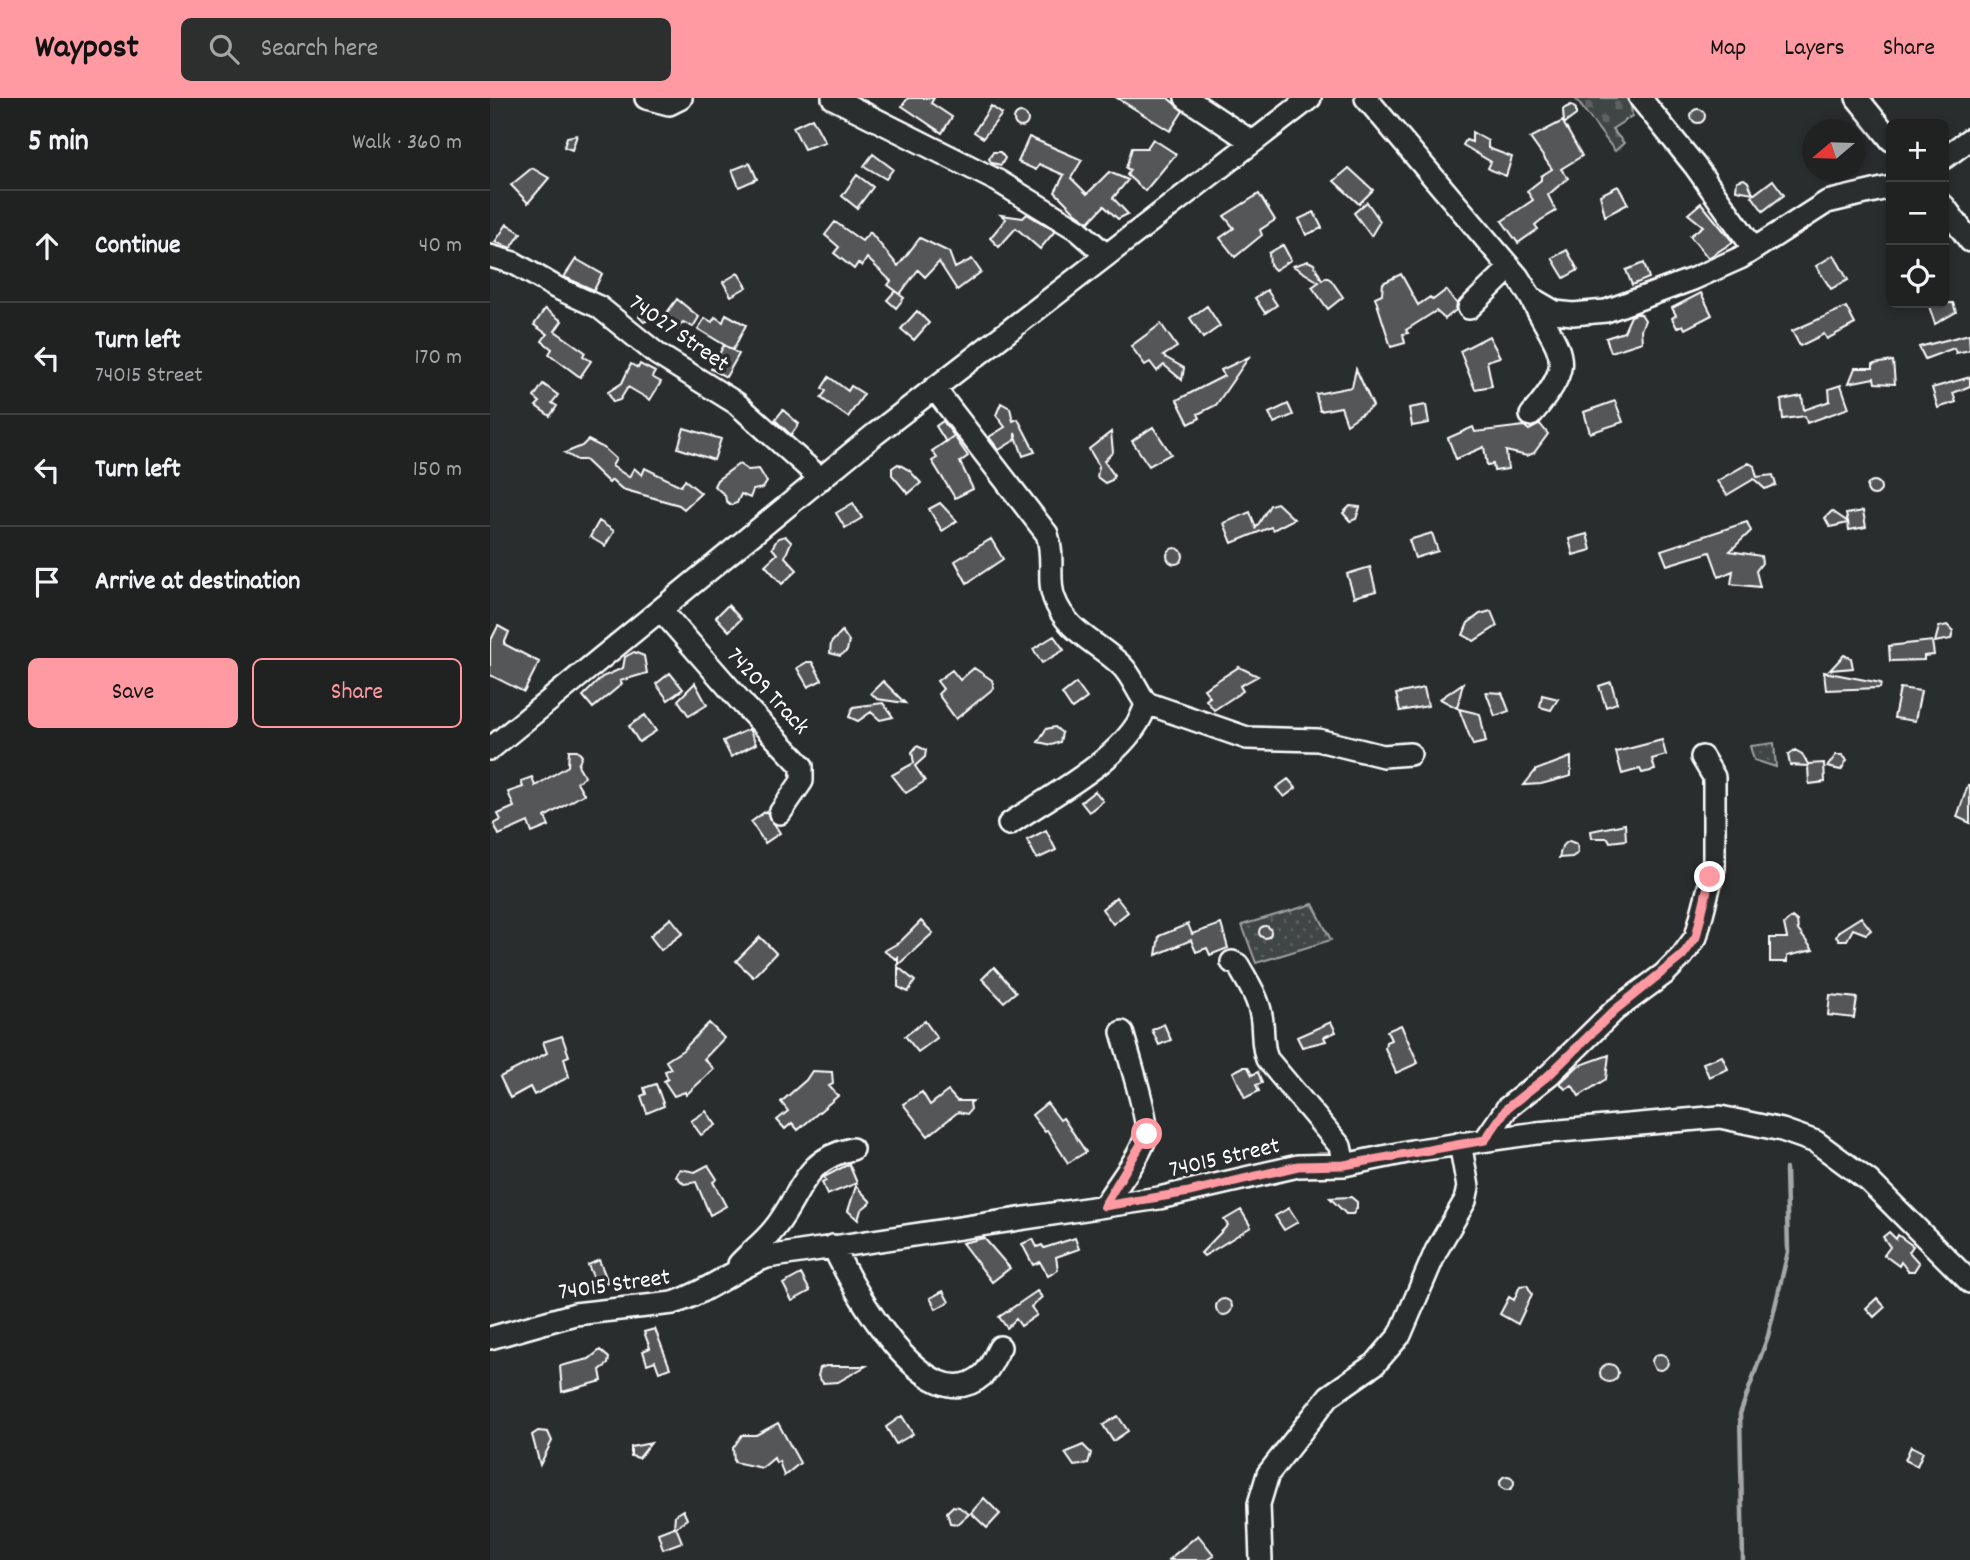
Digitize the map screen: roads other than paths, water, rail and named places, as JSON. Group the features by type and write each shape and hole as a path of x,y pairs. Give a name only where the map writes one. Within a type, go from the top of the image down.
{"street":[{"path":"646,98 669,104 681,98"},
{"path":"833,98 998,181 1078,230 1106,255"},
{"path":"1186,98 1252,142"},
{"path":"490,749 934,388 1310,98"},
{"path":"1366,98 1510,268 1531,298 1558,349 1562,370 1553,388 1531,415"},
{"path":"1640,98 1695,166 1754,249"},
{"path":"1857,98 1886,134"},
{"path":"1949,154 1970,139"},
{"path":"1531,298 1555,312 1573,314 1606,311 1693,279 1754,249 1827,202 1886,188"},
{"path":"1949,213 1970,241"},
{"name":"74027 Street","path":"490,256 514,263 557,288 599,307 657,354 736,403 821,479"},
{"path":"1469,308 1510,268"},
{"path":"934,388 1047,534 1053,559 1054,598 1062,614 1075,630 1108,652 1128,672 1146,703 1247,738 1318,740 1383,756 1410,754"},
{"name":"74209 Track","path":"661,610 743,704 802,766 802,781 780,813"},
{"path":"1009,824 1126,740 1142,719 1146,703"},
{"path":"1485,1140 1507,1108 1550,1074 1615,1010 1664,974 1696,937 1714,869 1714,777 1702,757"},
{"path":"1232,962 1238,965 1258,1000 1262,1017 1263,1049 1267,1059 1336,1140 1344,1165"},
{"path":"1104,1206 1147,1134 1147,1118 1136,1089 1122,1032"},
{"name":"74015 Street","path":"490,1338 575,1314 673,1303 688,1298 733,1271 767,1257 1179,1194 1298,1166 1344,1165 1460,1143 1720,1117 1790,1132 1816,1142 1869,1181 1970,1282"},
{"path":"1261,1560 1259,1504 1268,1474 1329,1396 1375,1364 1400,1335 1436,1251 1465,1201 1468,1187 1460,1143"},
{"path":"733,1271 775,1229 809,1171 826,1158 852,1149"},
{"path":"833,1246 860,1299 902,1356 926,1374 947,1384 969,1382 986,1372 1000,1347"}],"waterway":[{"path":"1743,1560 1740,1414 1768,1336 1788,1252 1786,1169"}]}
